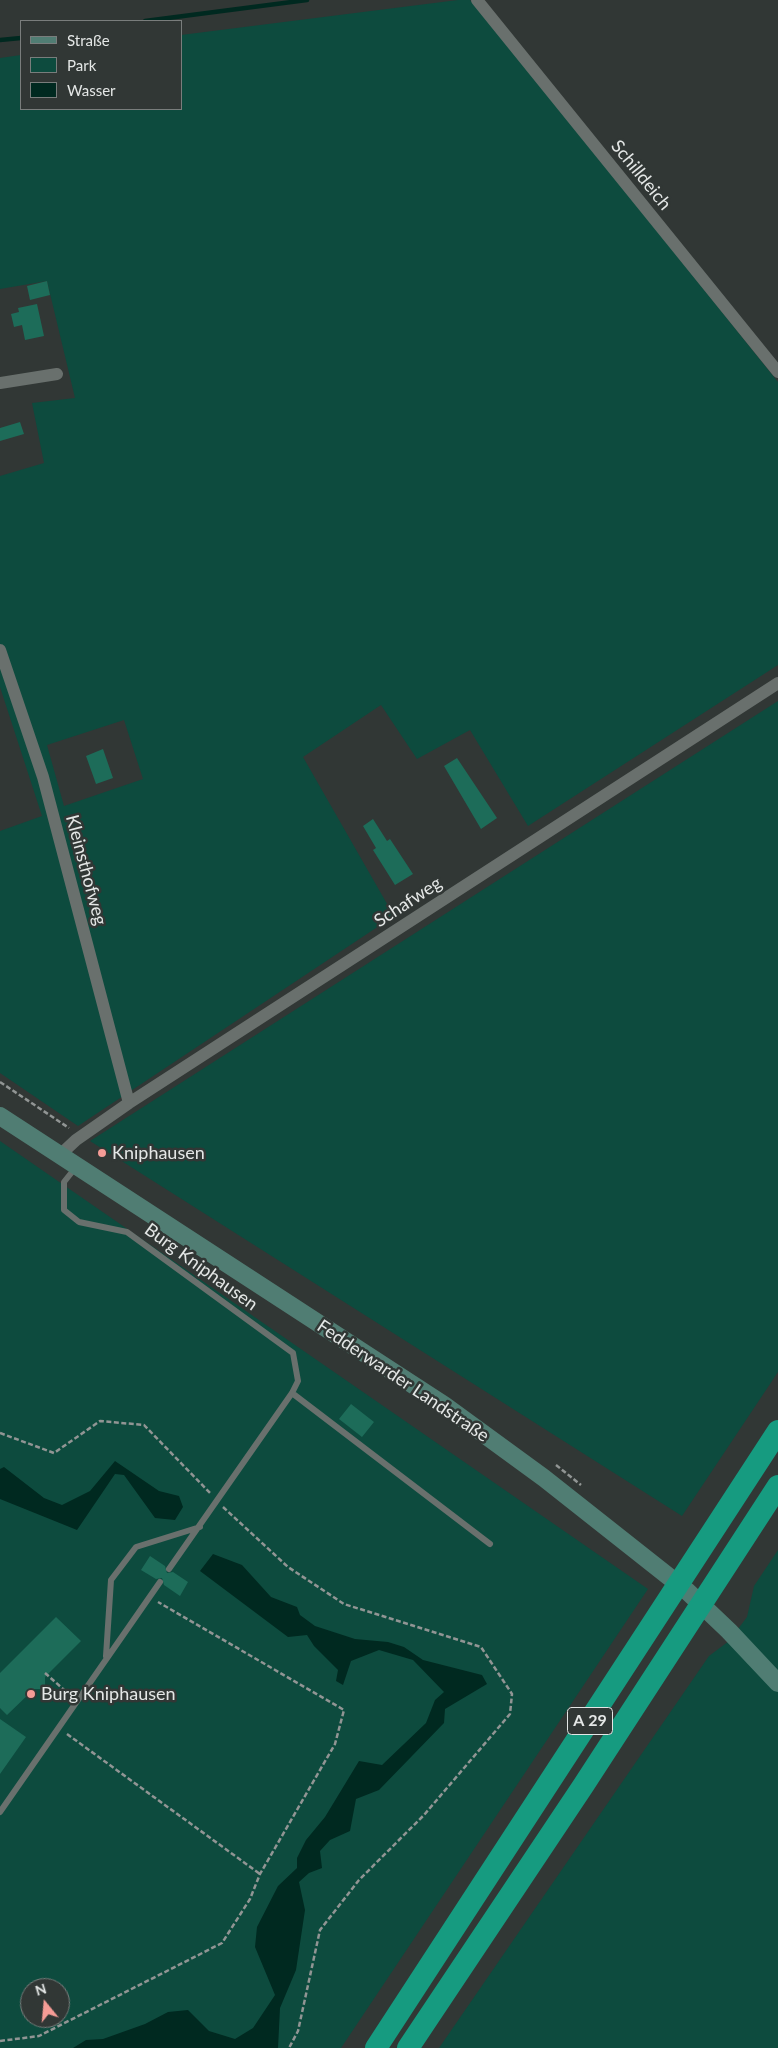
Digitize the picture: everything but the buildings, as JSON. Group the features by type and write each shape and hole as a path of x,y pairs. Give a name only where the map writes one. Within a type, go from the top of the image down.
{"highway":[{"name":"A 29","path":"376,2048 778,1431"},
{"name":"A 29","path":"408,2048 583,1786 778,1486"}],"street":[{"name":"Schilldeich","path":"477,0 778,372"},
{"path":"0,383 57,374"},
{"name":"Kleinsthofweg","path":"0,650 43,776 129,1102"},
{"name":"Schafweg","path":"60,1155 76,1140 129,1102 778,682"},
{"name":"Fedderwarder Landstraße","path":"0,1116 444,1404 544,1478 642,1555 729,1631 778,1683"}],"lane":[{"name":"Burg Kniphausen","path":"76,1167 64,1182 64,1210 79,1222 127,1232 293,1353 298,1381 292,1393 169,1569"},
{"path":"292,1393 490,1544"},
{"path":"106,1657 111,1580 136,1547 200,1527"},
{"path":"0,1812 3,1801 58,1728 160,1582"}],"path":[{"path":"0,1082 69,1128 76,1140"},
{"path":"0,1433 54,1453 100,1421 144,1426 217,1501 288,1567 344,1604 481,1647 512,1694 510,1714 424,1814 359,1880 320,1930 298,2031 289,2048"},
{"path":"0,2041 39,2036 222,1943 250,1899 260,1874 335,1744 344,1710 150,1597"},
{"path":"45,1674 77,1701"},
{"path":"58,1728 260,1874"}],"green space":[{"path":"470,0 778,382 778,665 528,826 470,730 417,759 381,705 303,757 394,916 78,1126 0,1073 0,831 42,816 0,687 0,476 44,463 32,403 75,398 47,281 0,289 0,58 20,55 20,110 182,110 182,35","holes":["124,720 143,779 64,806 47,745"]},
{"path":"778,701 778,1372 682,1516 90,1141"},
{"path":"0,1141 648,1589 341,2048 0,2048"},
{"path":"778,1550 778,2048 439,2048 709,1656 729,1641 747,1617 754,1586"}],"water":[{"path":"115,1461 159,1491 179,1496 183,1507 175,1520 155,1518 124,1475 115,1474 77,1530 0,1499 0,1469 4,1467 44,1498 62,1505 90,1491"},
{"path":"213,1554 242,1565 271,1597 297,1607 300,1615 315,1626 355,1639 388,1642 404,1647 423,1660 482,1675 487,1684 445,1709 444,1723 379,1790 356,1799 350,1831 330,1840 320,1851 322,1868 309,1873 299,1882 305,1910 296,1970 280,2008 278,2048 73,2048 86,2040 103,2039 145,2024 168,2012 188,2010 209,2031 235,2039 253,2028 275,1995 255,1947 257,1927 278,1886 297,1868 297,1858 306,1840 325,1817 359,1761 382,1765 426,1723 435,1700 444,1692 413,1660 379,1650 351,1661 343,1685 336,1681 338,1670 314,1646 307,1635 288,1637 200,1571"}],"waterway":[{"path":"153,20 307,0"},
{"path":"0,40 20,38"}],"place":[{"name":"Kniphausen","path":"102,1153"},
{"name":"Burg Kniphausen","path":"31,1694"}]}
